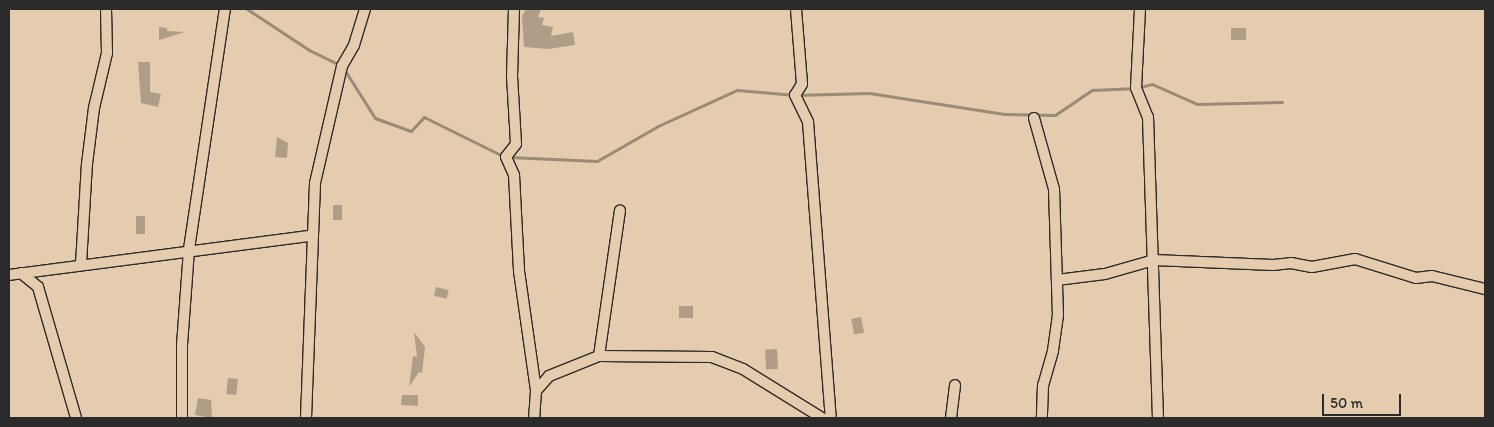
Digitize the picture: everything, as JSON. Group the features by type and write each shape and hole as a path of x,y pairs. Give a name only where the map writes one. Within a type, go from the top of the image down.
{"street":[{"path":"81,264 88,155 106,53 106,9"},
{"path":"182,418 182,345 190,250 225,9"},
{"path":"306,418 311,236 321,152 342,66 354,45 365,9"},
{"path":"514,9 512,76 516,144 506,157 514,174 519,271 536,391 534,418"},
{"path":"796,9 802,84 795,95 808,122 831,418"},
{"path":"1140,9 1136,88 1148,117 1158,418"},
{"path":"1034,118 1054,189 1058,315 1053,351 1043,385 1042,418"},
{"path":"600,356 620,211"},
{"path":"9,275 81,264 311,236"},
{"path":"1057,280 1105,274 1154,260 1273,265 1291,263 1312,267 1355,259 1416,278 1432,276 1485,289"},
{"path":"38,287 47,270"},
{"path":"21,273 38,287 76,418"},
{"path":"536,391 549,376 600,356 673,355 724,359 822,418"},
{"path":"951,418 955,385"}],"building":[{"path":"526,9 541,9 538,17 544,18 542,25 553,27 551,36 573,32 575,45 548,49 524,47 522,16"},
{"path":"159,27 167,28 167,31 185,32 159,40"},
{"path":"1231,28 1246,28 1246,40 1231,40"},
{"path":"138,62 150,62 150,92 161,94 158,107 141,103"},
{"path":"277,137 288,143 287,158 275,157"},
{"path":"333,205 342,205 342,220 333,220"},
{"path":"136,216 145,216 145,234 136,234"},
{"path":"436,287 449,290 447,299 434,296"},
{"path":"679,306 693,306 693,318 679,318"},
{"path":"861,317 864,333 854,335 851,319"},
{"path":"414,332 425,347 422,373 419,372 409,387 413,356 417,357"},
{"path":"777,349 778,369 766,370 765,350"},
{"path":"228,378 238,379 236,395 226,394"},
{"path":"402,395 418,395 418,406 401,405"},
{"path":"198,398 211,400 212,418 195,415"}],"waterway":[{"path":"247,9 309,50 340,65"},
{"path":"344,69 375,118 411,131 424,117 503,156"},
{"path":"509,157 597,161 658,126 737,90 795,95 869,93 1004,114 1055,115 1092,90 1136,88 1152,84 1197,104 1282,102"}]}
